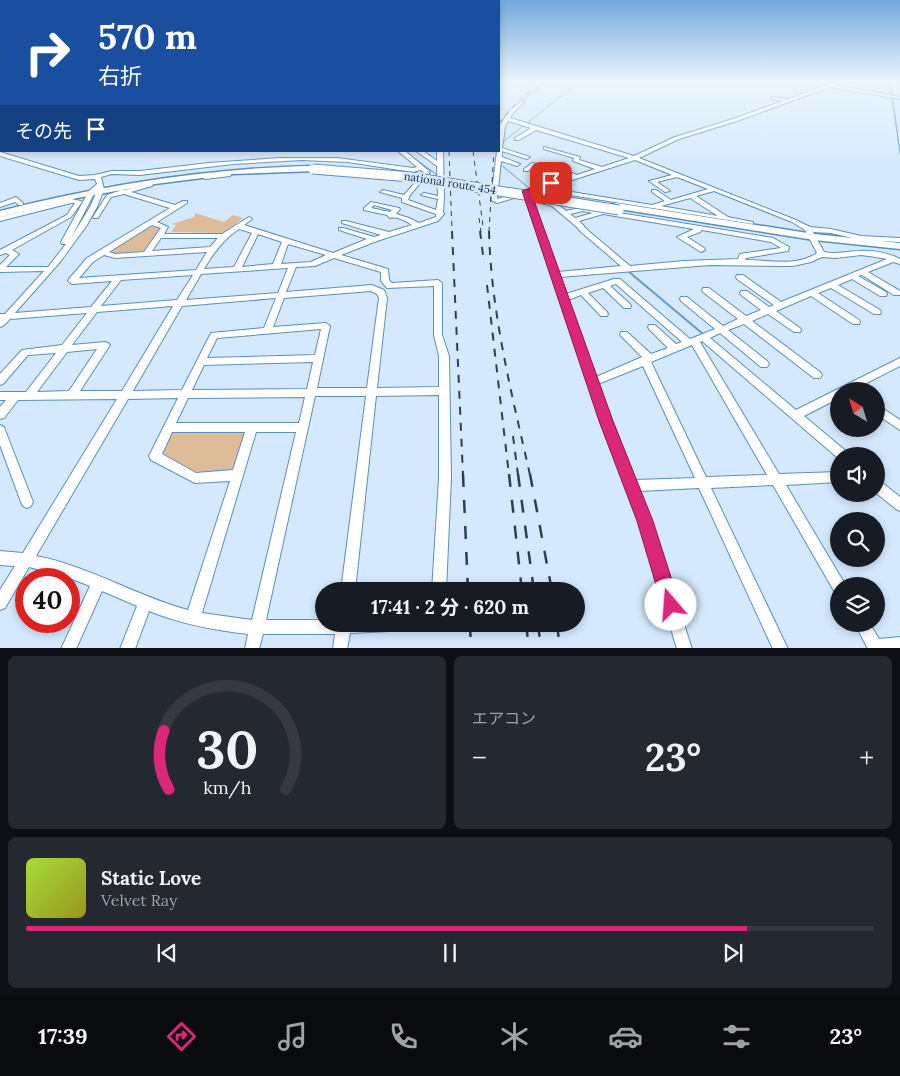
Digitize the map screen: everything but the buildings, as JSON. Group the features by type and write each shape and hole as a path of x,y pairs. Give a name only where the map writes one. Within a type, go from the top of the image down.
{"highway":[{"name":"national route 454","path":"0,210 97,186 210,169 313,167 403,176 813,236 900,246"},
{"name":"national route 454","path":"0,214 97,186"},
{"name":"national route 454","path":"813,236 898,257"}],"street":[{"path":"512,112 506,119 500,133 500,149 527,158"},
{"path":"500,152 494,200 578,177 635,158 677,138 758,112"},
{"path":"506,119 635,158 794,221 813,236 821,254"},
{"path":"517,139 535,128"},
{"path":"546,148 578,158 575,160 602,169"},
{"path":"402,152 427,172 420,183 405,197"},
{"path":"420,152 440,165"},
{"path":"184,202 90,260 72,281 312,264 388,234 436,220 440,214 441,198 440,152"},
{"path":"0,154 79,178 97,186"},
{"path":"499,158 517,164"},
{"path":"0,324 3,317 75,238 97,186 115,170 134,174 202,164 328,159 413,170 422,167"},
{"path":"526,170 534,164 554,171 563,171 578,177"},
{"path":"546,176 554,171"},
{"path":"96,217 109,196 122,190 174,181 228,175"},
{"path":"667,191 652,181 678,175"},
{"path":"388,177 420,183"},
{"path":"537,187 751,223"},
{"path":"652,207 715,189"},
{"path":"122,190 176,208"},
{"path":"526,191 531,200 593,382 631,486 685,648"},
{"path":"654,191 670,202"},
{"path":"383,192 405,197"},
{"path":"424,195 441,198"},
{"path":"691,196 728,220"},
{"path":"405,197 406,203 440,214"},
{"path":"0,205 16,200 21,204"},
{"path":"531,200 554,204 627,269"},
{"path":"0,219 71,201 79,202 69,216 3,252"},
{"path":"566,213 584,209 773,240 785,247 785,249 743,256 741,262"},
{"path":"574,220 603,212"},
{"path":"390,216 414,222 418,226"},
{"path":"0,603 212,249 224,236 249,219"},
{"path":"146,254 165,227 151,222"},
{"path":"238,226 385,271 385,281 390,286 438,283 438,335 444,356 445,478 439,582"},
{"path":"342,226 388,234"},
{"path":"342,226 374,239"},
{"path":"698,228 698,231 681,237 700,250"},
{"path":"813,236 831,231 861,238 900,240"},
{"path":"237,269 256,232"},
{"path":"159,236 224,236"},
{"path":"276,266 286,240"},
{"path":"102,252 115,256 212,249"},
{"path":"0,270 15,254 3,252"},
{"path":"556,274 741,262 798,262 812,260 821,254 834,256 863,253 898,257"},
{"path":"593,382 898,257"},
{"path":"267,330 292,265"},
{"path":"564,298 626,276 627,269"},
{"path":"0,270 47,270"},
{"path":"862,272 897,293"},
{"path":"852,276 883,294"},
{"path":"740,277 780,305"},
{"path":"28,396 119,278"},
{"path":"617,280 699,338 832,447"},
{"path":"604,285 627,306"},
{"path":"832,285 877,312"},
{"path":"3,317 372,288 380,292 383,298 349,582"},
{"path":"706,290 817,375"},
{"path":"582,292 604,314"},
{"path":"744,293 797,330"},
{"path":"812,293 856,322"},
{"path":"684,299 764,364"},
{"path":"238,475 195,478 155,456 214,335 326,326 252,648"},
{"path":"652,327 674,348"},
{"path":"624,334 647,359 781,648"},
{"path":"699,338 776,479 835,577"},
{"path":"0,382 25,352 105,344 71,396"},
{"path":"201,362 319,358"},
{"path":"860,382 900,362"},
{"path":"0,396 444,391"},
{"path":"0,415 15,396"},
{"path":"795,416 830,398"},
{"path":"885,415 900,426"},
{"path":"193,618 252,427"},
{"path":"169,428 303,427"},
{"path":"0,430 26,502"},
{"path":"631,486 830,477"},
{"path":"885,492 900,505"},
{"path":"0,558 27,559 52,565 145,603 193,618 239,628 315,626"},
{"path":"68,648 98,584"},
{"path":"127,648 145,603"},
{"path":"340,648 343,632"},
{"path":"867,632 876,648 900,644"}],"shaded area":[{"path":"195,213 224,222 233,215 243,218 223,233 171,232 176,225 172,224 194,217"},
{"path":"150,224 162,228 145,251 117,255 108,252"},
{"path":"245,431 237,470 197,474 161,452 170,434 174,432"}],"waterway":[{"path":"500,144 541,112"},
{"path":"746,114 751,112"},
{"path":"894,112 898,141"},
{"path":"895,112 898,141"},
{"path":"500,128 507,115"},
{"path":"696,134 735,122"},
{"path":"665,141 675,137"},
{"path":"898,141 900,154"},
{"path":"648,154 669,144"},
{"path":"497,152 497,161"},
{"path":"411,156 436,174 437,179"},
{"path":"500,164 529,188 558,180"},
{"path":"594,173 618,165"},
{"path":"568,181 585,176"},
{"path":"549,204 581,231"},
{"path":"628,271 703,334"}],"railway":[{"path":"500,122 508,112"},
{"path":"449,152 452,232"},
{"path":"473,152 483,226"},
{"path":"489,231 494,152"},
{"path":"479,218 481,232"},
{"path":"452,231 463,475"},
{"path":"480,231 484,263"},
{"path":"489,231 498,323 530,475"},
{"path":"487,285 509,475"},
{"path":"513,436 518,475"},
{"path":"463,474 468,582"},
{"path":"509,474 521,582"},
{"path":"518,474 533,582"},
{"path":"530,474 550,582"},
{"path":"470,632 471,648"},
{"path":"527,632 529,648"},
{"path":"539,632 541,648"},
{"path":"558,632 560,648"}],"route":[{"path":"551,183 526,191 531,200 606,421 645,521 671,605"}]}
